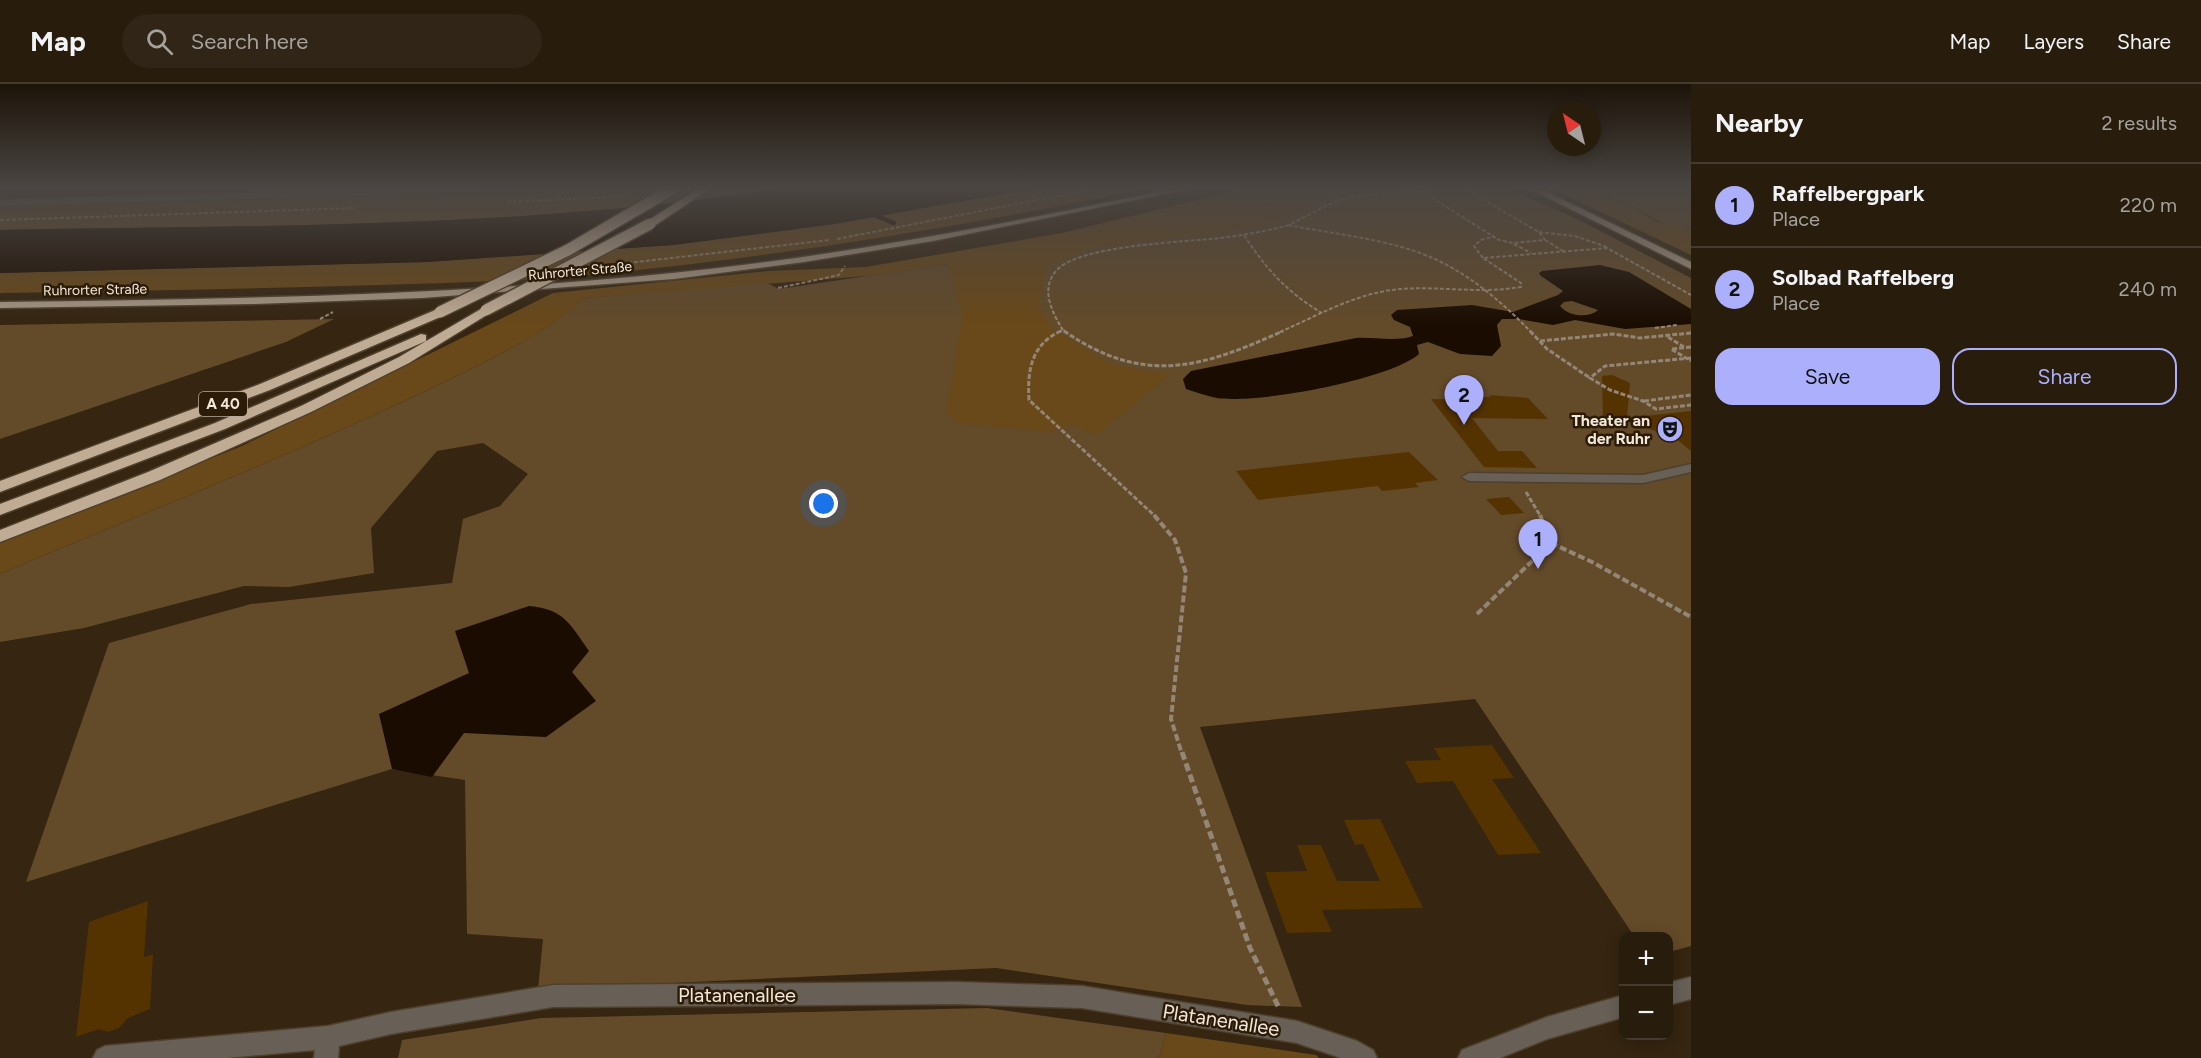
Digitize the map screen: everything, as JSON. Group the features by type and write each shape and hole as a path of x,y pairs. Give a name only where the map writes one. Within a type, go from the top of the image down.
{"highway":[{"name":"A 40","path":"1,487 266,387 440,312 568,250 596,233"},
{"name":"A 40","path":"0,510 220,426 486,310 632,233"},
{"path":"0,536 58,515 251,433 405,359 486,310"}],"main road":[{"name":"Ruhrorter Straße","path":"0,305 236,301 489,291 673,276 838,255 967,233"},
{"path":"1625,233 1691,266"}],"street":[{"path":"1469,477 1643,480 1691,468"},
{"path":"1673,993 1691,988"},
{"name":"Platanenallee","path":"105,1058 327,1047 391,1023 553,996 944,993 1082,997 1297,1032 1349,1048 1365,1058"},
{"path":"1470,1058 1547,1028 1619,1007"}],"path":[{"path":"603,266 835,239 864,233"},
{"path":"1326,233 1424,255 1448,266 1507,307 1557,357 1610,390 1643,401 1656,409 1691,405"},
{"path":"1488,233 1513,243 1532,254"},
{"path":"1540,233 1545,240 1563,251"},
{"path":"1552,233 1575,236 1607,248 1691,295"},
{"path":"1322,313 1292,295 1272,277 1244,234 1157,242 1101,252 1065,264 1054,274 1048,290 1052,314 1063,330 1089,348 1114,359 1155,367 1181,364 1240,349 1322,313 1385,291 1486,291 1522,286 1483,258 1474,246 1480,240 1494,237"},
{"path":"1513,243 1545,240"},
{"path":"1483,258 1607,248"},
{"path":"778,288 839,275 846,266 838,255"},
{"path":"1655,328 1677,325"},
{"path":"1666,326 1679,334"},
{"path":"1063,330 1048,337 1039,346 1031,375 1029,400 1158,519 1180,548 1186,565 1187,582 1171,719 1218,862 1250,948 1278,1007 1297,1032"},
{"path":"1539,341 1613,334 1634,338 1691,333"},
{"path":"1666,336 1685,347"},
{"path":"1686,358 1671,349 1691,347"},
{"path":"1590,378 1598,369 1605,366 1691,359"},
{"path":"1643,401 1691,395"},
{"path":"1516,478 1537,507 1551,543 1592,562 1691,617"},
{"path":"1477,614 1551,543"}],"shaded area":[{"path":"0,233 762,233 673,245 427,262 0,273"},
{"path":"762,233 902,233 668,267 516,280 236,289 0,293 0,273 427,262 673,245"},
{"path":"1059,233 1210,233 1095,247 1047,265 1038,306 1052,329 1112,365 1170,375 1096,435 1072,424 1051,432 959,423 946,412 963,315 947,264 879,275 586,298 528,339 417,395 262,465 0,574 0,542 242,446 553,293 769,271 866,267"},
{"path":"1083,233 1605,233 1691,278 1691,946 1673,951 1673,932 1631,932 1475,699 1200,727 1302,1007 1247,1005 996,968 538,989 543,939 467,934 465,780 392,769 26,882 109,643 251,604 452,583 463,519 500,506 528,474 483,443 437,451 371,528 374,573 289,587 244,586 84,628 0,642 0,574 262,465 417,395 528,339 585,298 765,282 779,289 948,264"},
{"path":"1646,233 1691,233 1691,255"},
{"path":"1600,265 1629,272 1691,309 1691,324 1625,329 1575,320 1553,325 1518,319 1502,319 1497,325 1501,346 1492,356 1460,354 1428,342 1417,345 1419,354 1403,364 1380,373 1322,388 1291,394 1236,399 1217,398 1186,389 1183,379 1191,371 1356,338 1392,339 1413,336 1410,327 1394,320 1391,315 1397,310 1472,305 1513,312 1563,291 1541,276 1539,273","holes":["1572,301 1598,310 1589,315 1578,315 1560,306 1564,302"]},
{"path":"334,319 286,342 0,439 0,325"},
{"path":"529,606 558,614 577,633 589,651 572,672 596,701 546,737 464,733 432,777 392,769 379,714 469,673 455,631"},
{"path":"987,1008 1166,1033 1159,1058 398,1058 402,1040 541,1018"},
{"path":"1166,1033 1316,1055 1319,1058 1159,1058"}],"building":[{"path":"1612,375 1630,383 1627,418 1691,411 1691,451 1675,438 1613,416 1603,416 1602,376"},
{"path":"1489,395 1528,398 1548,419 1472,418 1498,451 1522,451 1537,468 1484,467 1431,399 1481,400 1478,397 1491,397"},
{"path":"1409,452 1438,480 1415,483 1419,487 1382,491 1378,486 1258,500 1236,471"},
{"path":"1509,497 1524,513 1501,515 1486,499"},
{"path":"1492,745 1514,778 1492,779 1541,853 1498,855 1453,781 1417,783 1405,761 1441,760 1434,748"},
{"path":"1380,819 1423,908 1322,910 1332,932 1287,933 1265,872 1307,871 1297,845 1321,845 1337,881 1380,881 1363,844 1355,845 1344,820"},
{"path":"148,901 144,957 153,954 150,1009 128,1018 119,1028 108,1032 99,1029 76,1037 89,922"}],"place":[{"name":"Solbad Raffelberg","path":"1464,425"},
{"name":"Theater an der Ruhr","path":"1670,429"},
{"name":"Raffelbergpark","path":"1538,569"}]}
